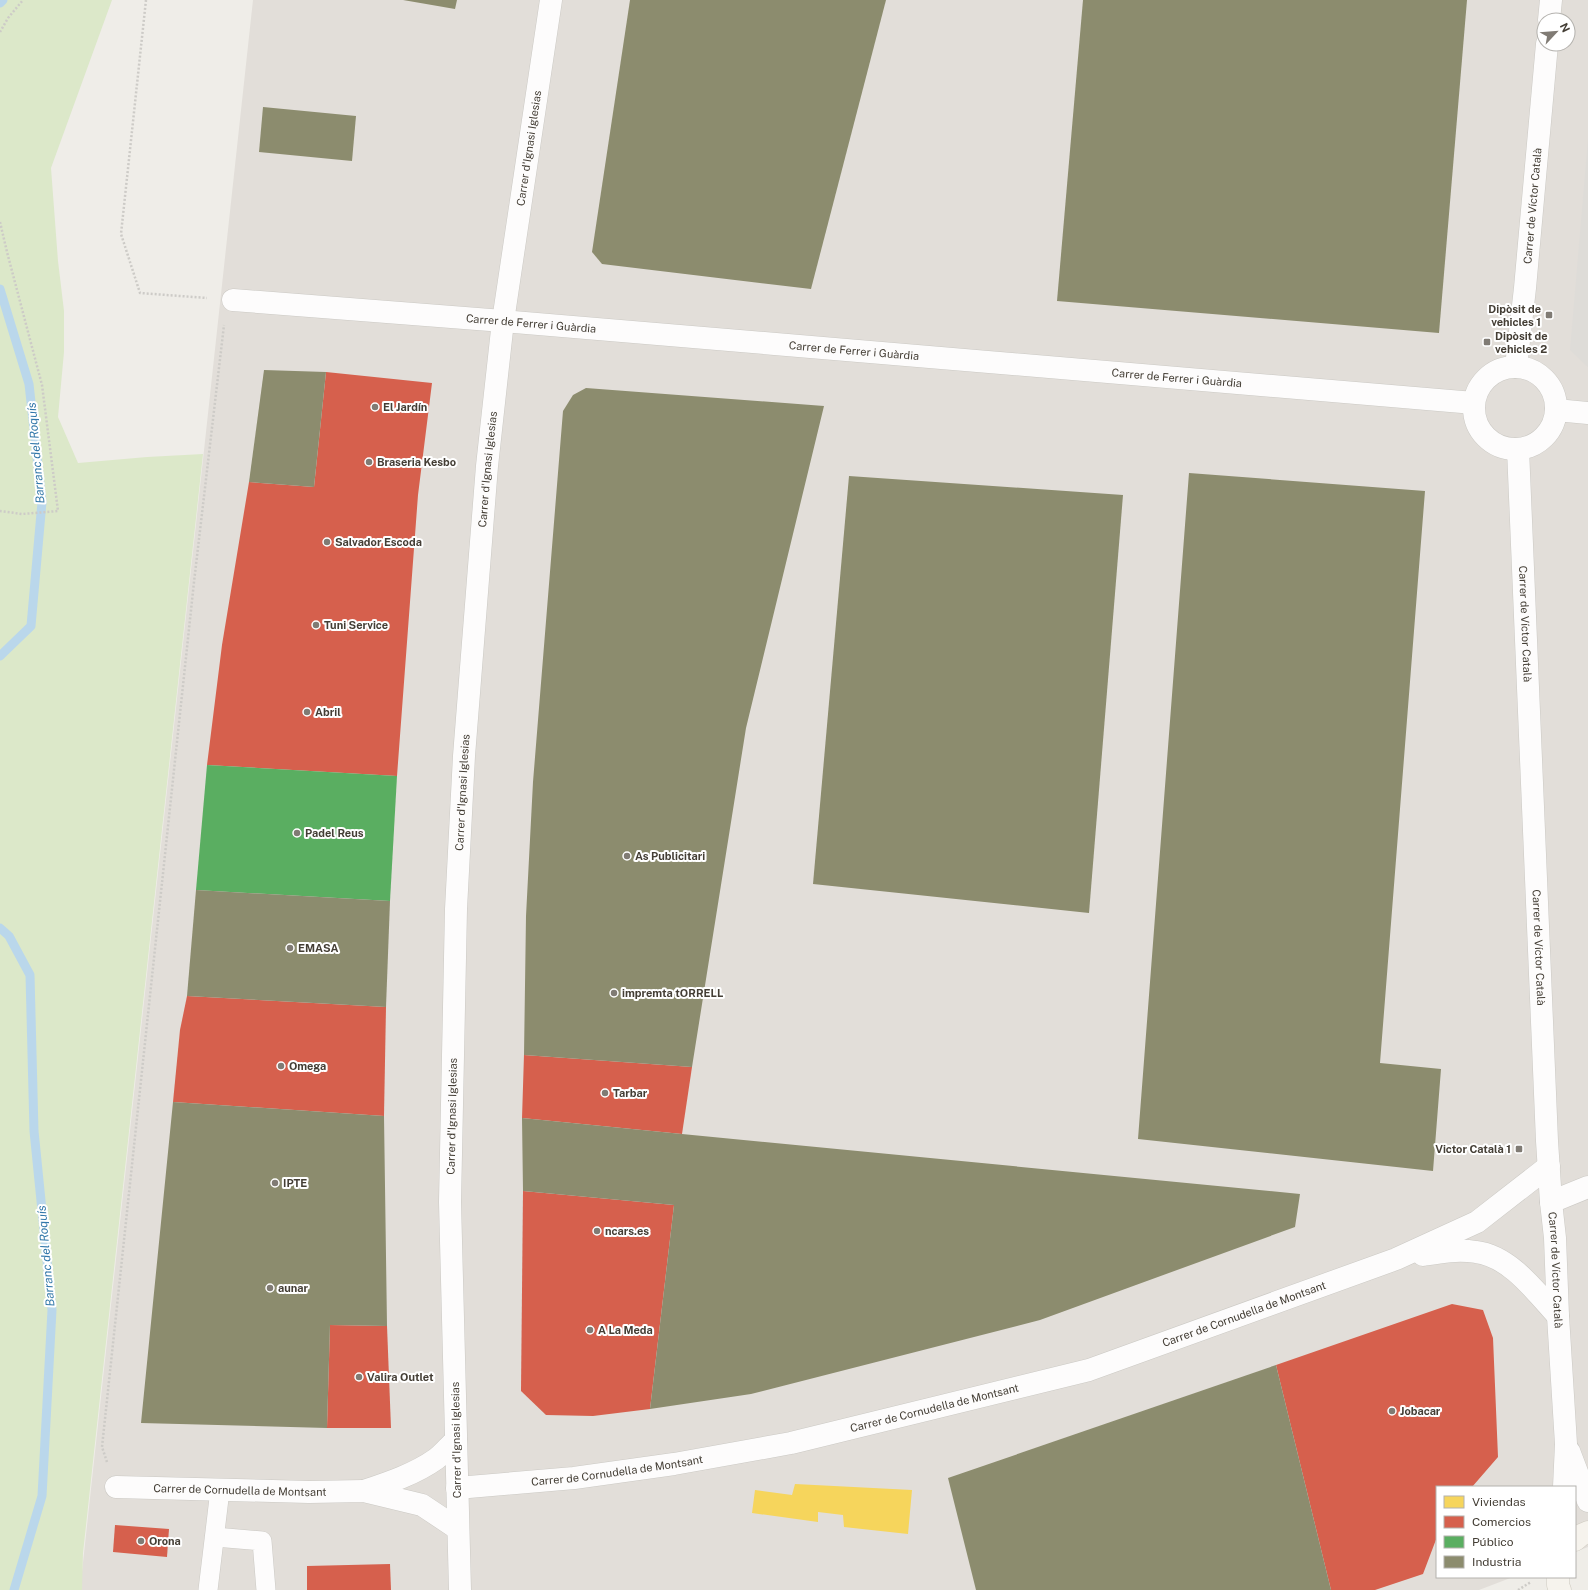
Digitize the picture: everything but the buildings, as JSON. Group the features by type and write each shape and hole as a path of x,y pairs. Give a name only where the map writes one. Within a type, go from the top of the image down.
{"street":[{"name":"Carrer d'Ignasi Iglesias","path":"460,1590 450,1202 456,908 464,756 487,466 502,321 551,0"},
{"path":"1550,12 1551,0"},
{"name":"Carrer de Víctor Català","path":"1516,367 1525,288 1546,52"},
{"name":"Carrer de Ferrer i Guàrdia","path":"234,300 502,321 1474,403"},
{"path":"1516,367 1533,371 1543,378 1553,393 1556,410 1554,422 1540,442 1530,447 1518,450 1500,447 1485,436 1476,421 1474,403 1480,386 1488,377 1504,368 1516,367"},
{"path":"1556,410 1588,413"},
{"name":"Carrer de Víctor Català","path":"1518,450 1547,1141 1555,1238 1566,1444 1564,1486"},
{"name":"Carrer de Cornudella de Montsant","path":"457,1488 574,1478 674,1464 791,1443 1089,1370 1396,1259 1477,1222 1549,1166"},
{"path":"1551,1202 1588,1187"},
{"name":"Carrer de Cornudella de Montsant","path":"1396,1259 1449,1251 1477,1252 1501,1261 1520,1276 1558,1316"},
{"name":"Carrer de Cornudella de Montsant","path":"364,1491 386,1484 419,1469 436,1459 456,1440"},
{"name":"Carrer de Víctor Català","path":"1566,1444 1588,1501"},
{"name":"Carrer de Cornudella de Montsant","path":"116,1488 309,1492 364,1491 422,1505 458,1529"},
{"path":"1576,1539 1588,1532"}],"lane":[{"path":"208,1590 220,1490"},
{"path":"215,1537 262,1541 266,1590"}],"path":[{"path":"0,32 8,18 23,0"},
{"path":"116,1488 102,1447 194,574 222,328 234,300 140,293 120,234 146,0"},
{"path":"0,222 42,385 58,512 22,514 0,511"},
{"path":"1518,1590 1534,1578"}],"shaded area":[{"path":"253,0 1588,0 1588,1547 1576,1552 1576,1486 1436,1486 1436,1578 1510,1578 1479,1590 80,1590"},
{"path":"1588,139 1588,367 1570,350"}],"green space":[{"path":"0,0 112,0 51,168 58,261 64,311 64,352 58,417 78,463 203,454 83,1553 82,1590 0,1590"}],"waterway":[{"name":"Barranc del Roquís","path":"0,3 3,0"},
{"name":"Barranc del Roquís","path":"0,289 29,384 42,502 31,626 0,656"},
{"name":"Barranc del Roquís","path":"0,928 9,936 30,975 34,1131 52,1310 42,1496 14,1590"}],"place":[{"name":"Dipòsit de vehicles 1","path":"1549,315"},
{"name":"Dipòsit de vehicles 2","path":"1487,342"},
{"name":"El Jardín","path":"375,407"},
{"name":"Braseria Kesbo","path":"369,462"},
{"name":"Salvador Escoda","path":"327,542"},
{"name":"Tuni Service","path":"316,625"},
{"name":"Abril","path":"307,712"},
{"name":"Padel Reus","path":"297,833"},
{"name":"As Publicitari","path":"627,856"},
{"name":"EMASA","path":"290,948"},
{"name":"impremta tORRELL","path":"614,993"},
{"name":"Omega","path":"281,1066"},
{"name":"Tarbar","path":"605,1093"},
{"name":"Victor Català 1","path":"1519,1149"},
{"name":"IPTE","path":"275,1183"},
{"name":"ncars.es","path":"597,1231"},
{"name":"aunar","path":"270,1288"},
{"name":"A La Meda","path":"590,1330"},
{"name":"Valira Outlet","path":"359,1377"},
{"name":"Jobacar","path":"1392,1411"},
{"name":"Orona","path":"141,1541"}]}
